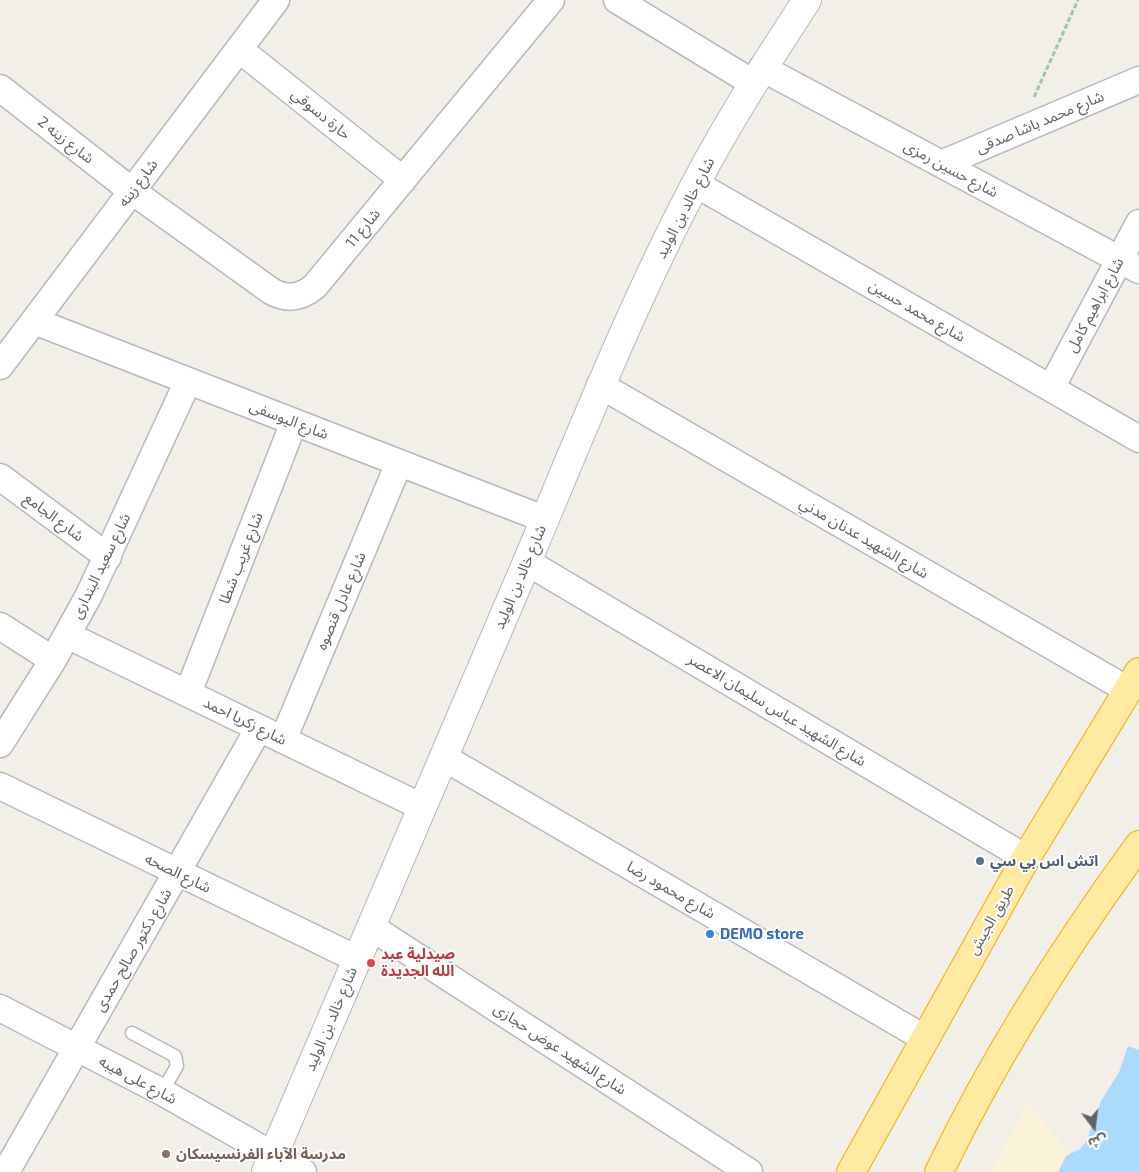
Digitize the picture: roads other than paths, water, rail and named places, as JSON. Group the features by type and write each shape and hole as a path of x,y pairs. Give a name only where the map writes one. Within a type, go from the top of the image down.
{"highway":[{"name":"طريق الجيش","path":"851,1172 1026,858 1133,681"},
{"path":"939,1172 1000,1056 1045,981 1093,908 1139,845"}],"street":[{"name":"شارع زينه","path":"0,366 8,339 34,321 276,0"},
{"name":"شارع 11","path":"132,191 271,292 289,298 308,293 550,0"},
{"name":"شارع خالد بن الوليد","path":"269,1164 527,562 600,385 646,283 696,184 758,75 807,0"},
{"name":"شارع حسين رمزى","path":"624,2 758,75 941,164 1129,265"},
{"name":"حارة دسوقي","path":"239,49 403,180"},
{"name":"شارع محمد باشا صدقى","path":"941,164 1139,80"},
{"name":"شارع زينه 2","path":"0,88 132,191"},
{"name":"شارع محمد حسين","path":"696,184 1139,439"},
{"name":"شارع ابراهيم كامل","path":"1051,388 1129,265 1139,222"},
{"name":"شارع اليوسفى","path":"34,321 544,520"},
{"name":"شارع سعيد البندارى","path":"0,744 53,660 108,557 188,381"},
{"name":"شارع الشهيد عدنان مدني","path":"600,385 1133,681"},
{"name":"شارع غريب شطا","path":"188,693 294,422"},
{"name":"شارع عادل قنصوه","path":"283,740 399,463"},
{"name":"شارع الجامع","path":"0,477 108,557"},
{"name":"شارع الشهيد عباس سليمان الاعصر","path":"527,562 1026,858"},
{"path":"0,626 53,660"},
{"name":"شارع زكريا احمد","path":"67,635 422,808"},
{"name":"شارع دكتور صالح حمدى","path":"6,1172 259,728"},
{"name":"شارع محمود رضا","path":"443,757 924,1038"},
{"name":"شارع الصحه","path":"0,786 357,959"},
{"name":"شارع الشهيد عوض حجازى","path":"370,927 749,1172"},
{"name":"شارع على هيبه","path":"0,1008 162,1092 269,1164 303,1172"}],"lane":[{"path":"132,1032 175,1056 177,1066 162,1092"}],"water":[{"path":"1128,1046 1139,1050 1139,1172 1058,1172 1066,1156 1080,1149 1086,1142 1101,1101 1119,1072"}],"place":[{"name":"اتش اس بي سي","path":"980,861"},
{"name":"DEMO store","path":"710,934"},
{"name":"صيدلية عبد الله الجديدة","path":"371,963"},
{"name":"مدرسة الآباء الفرنسيسكان","path":"166,1154"}]}
